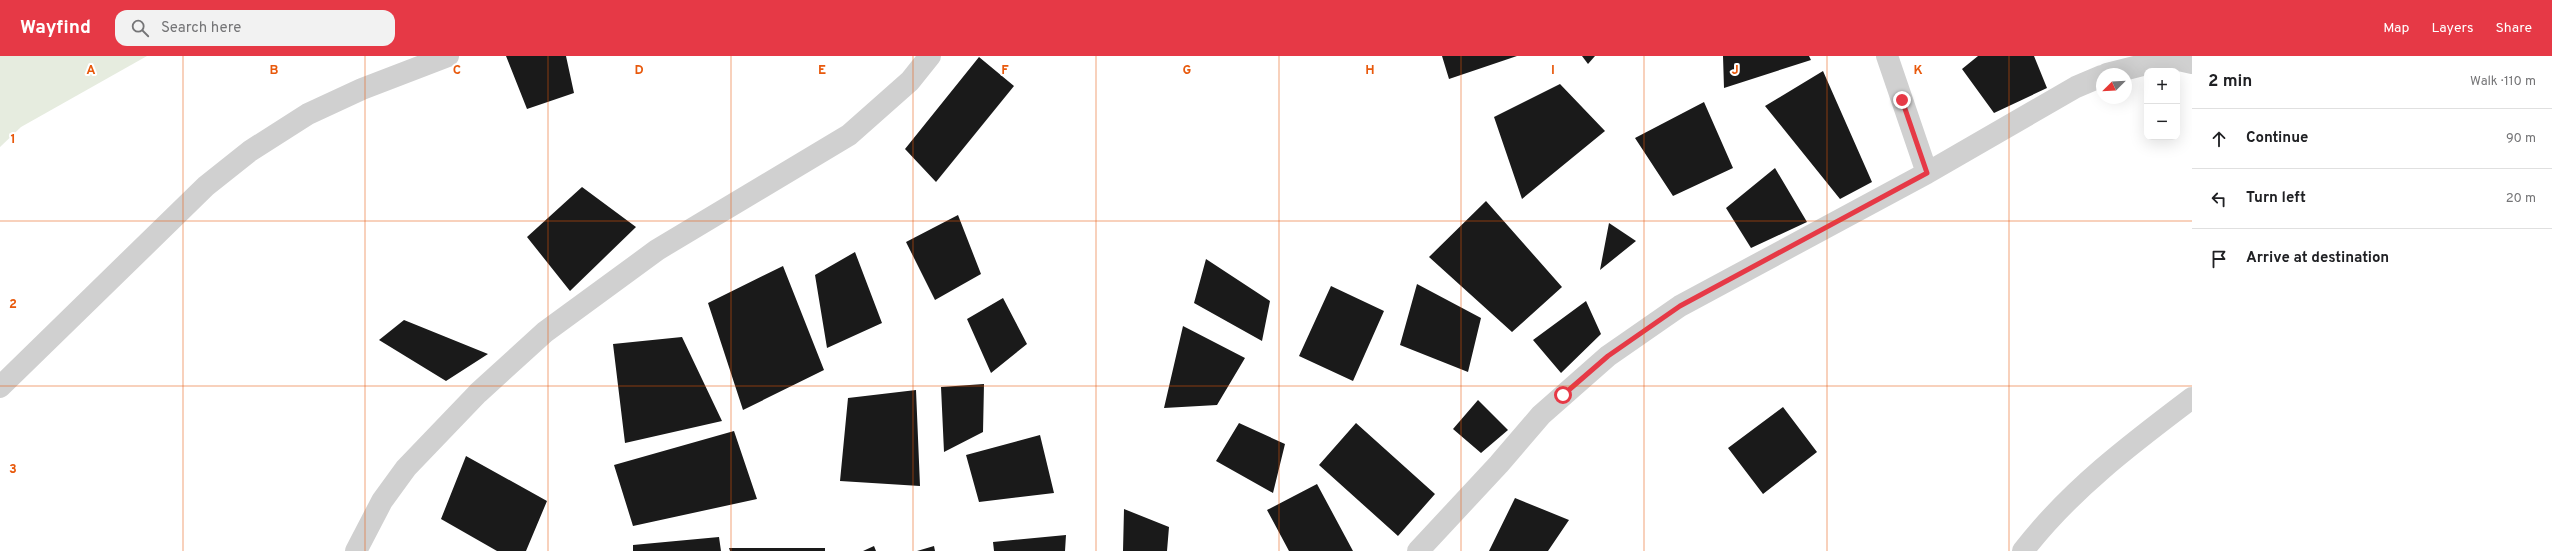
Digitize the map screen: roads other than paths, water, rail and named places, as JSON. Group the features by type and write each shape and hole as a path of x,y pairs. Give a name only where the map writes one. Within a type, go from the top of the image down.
{"street":[{"path":"0,387 206,186 250,151 308,114 362,89 448,56"},
{"path":"356,551 382,501 406,468 478,393 545,332 656,250 849,135 910,81 930,56"},
{"path":"1887,56 1927,173"},
{"path":"2131,68 2170,58 2192,63"},
{"path":"1418,551 1499,464 1541,414 1608,356 1680,306 1927,173 2076,87 2096,79"},
{"path":"2023,551 2070,497 2134,441 2192,398"}]}
